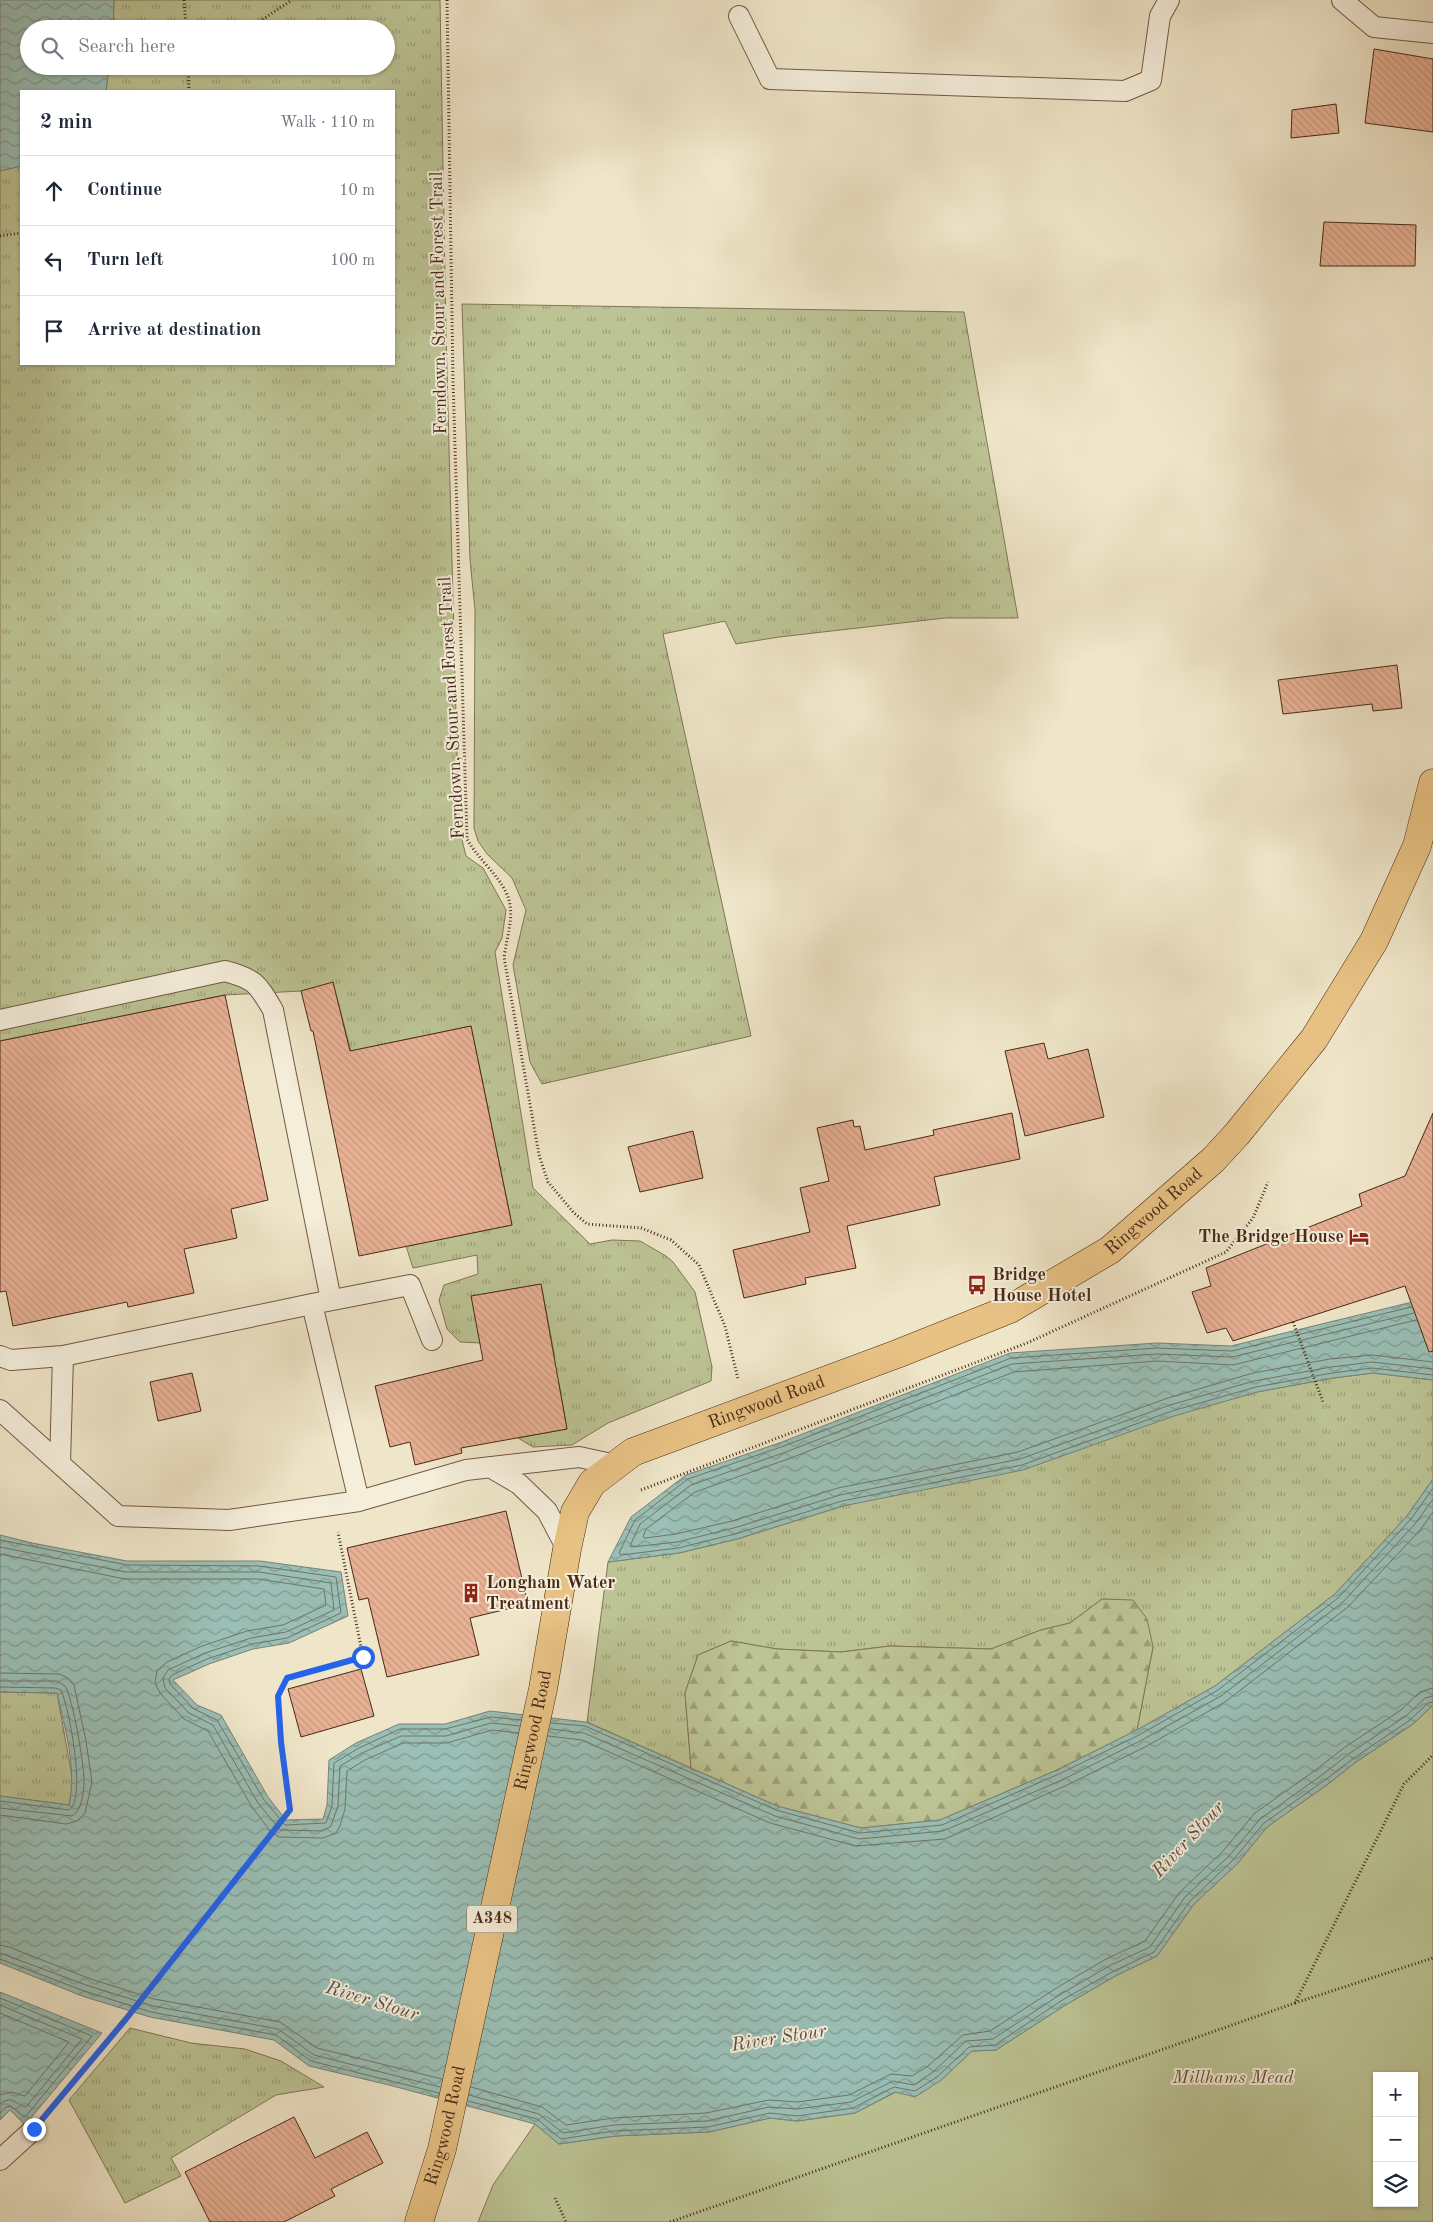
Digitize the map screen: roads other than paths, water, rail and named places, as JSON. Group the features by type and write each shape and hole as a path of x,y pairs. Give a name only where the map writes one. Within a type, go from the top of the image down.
{"highway":[{"name":"Ringwood Road","path":"419,2222 442,2149 543,1689 575,1512 592,1483 633,1452 897,1354 1010,1308 1110,1250 1206,1167 1237,1134 1314,1039 1374,941 1417,846 1433,783"}],"lane":[{"path":"739,16 770,79 1125,91 1151,80 1160,16 1169,0"},
{"path":"1342,0 1374,27 1433,33"},
{"path":"0,1020 224,971 248,978 262,992 273,1010 331,1300"},
{"path":"0,1356 11,1360 63,1356 410,1285 432,1340"},
{"path":"312,1304 359,1501"},
{"path":"60,1464 63,1356"},
{"path":"0,1410 118,1516 229,1520 359,1501 466,1470 579,1457 616,1465"},
{"path":"490,1467 519,1484 547,1511 567,1549"},
{"path":"0,2160 34,2129"}],"water":[{"path":"0,0 114,0 113,20 20,20 20,75 108,75 106,90 20,90 20,166 0,171"},
{"path":"1433,1297 1433,1380 1373,1373 1333,1378 1257,1392 1174,1416 1023,1470 843,1506 737,1539 679,1553 608,1562 631,1517 686,1475 782,1442 1010,1353 1157,1343 1231,1346"},
{"name":"River Stour","path":"1433,1479 1433,1705 1413,1724 1356,1762 1267,1827 1237,1864 1194,1904 1157,1956 1117,1975 1067,2004 996,2050 972,2051 940,2081 915,2097 895,2092 855,2113 797,2121 770,2118 709,2132 615,2136 559,2144 535,2124 309,2066 274,2040 150,2017 82,1996 0,1963 0,1796 69,1805 72,1777 69,1749 57,1693 0,1692 0,1535 127,1561 260,1561 341,1572 348,1616 289,1643 253,1649 209,1664 173,1680 197,1705 221,1715 268,1797 286,1820 323,1819 327,1805 329,1760 356,1743 399,1724 445,1724 490,1711 586,1722 777,1806 861,1828 940,1820 1057,1770 1137,1730 1215,1686 1335,1594 1407,1516"},
{"path":"0,1992 102,2033 25,2125 10,2110 0,2120"}],"place":[{"name":"The Bridge House","path":"1359,1237"},
{"name":"Bridge House Hotel","path":"977,1285"},
{"name":"Longham Water Treatment","path":"471,1593"}],"park label":[{"name":"Millhams Mead","path":"1233,2078"}]}
